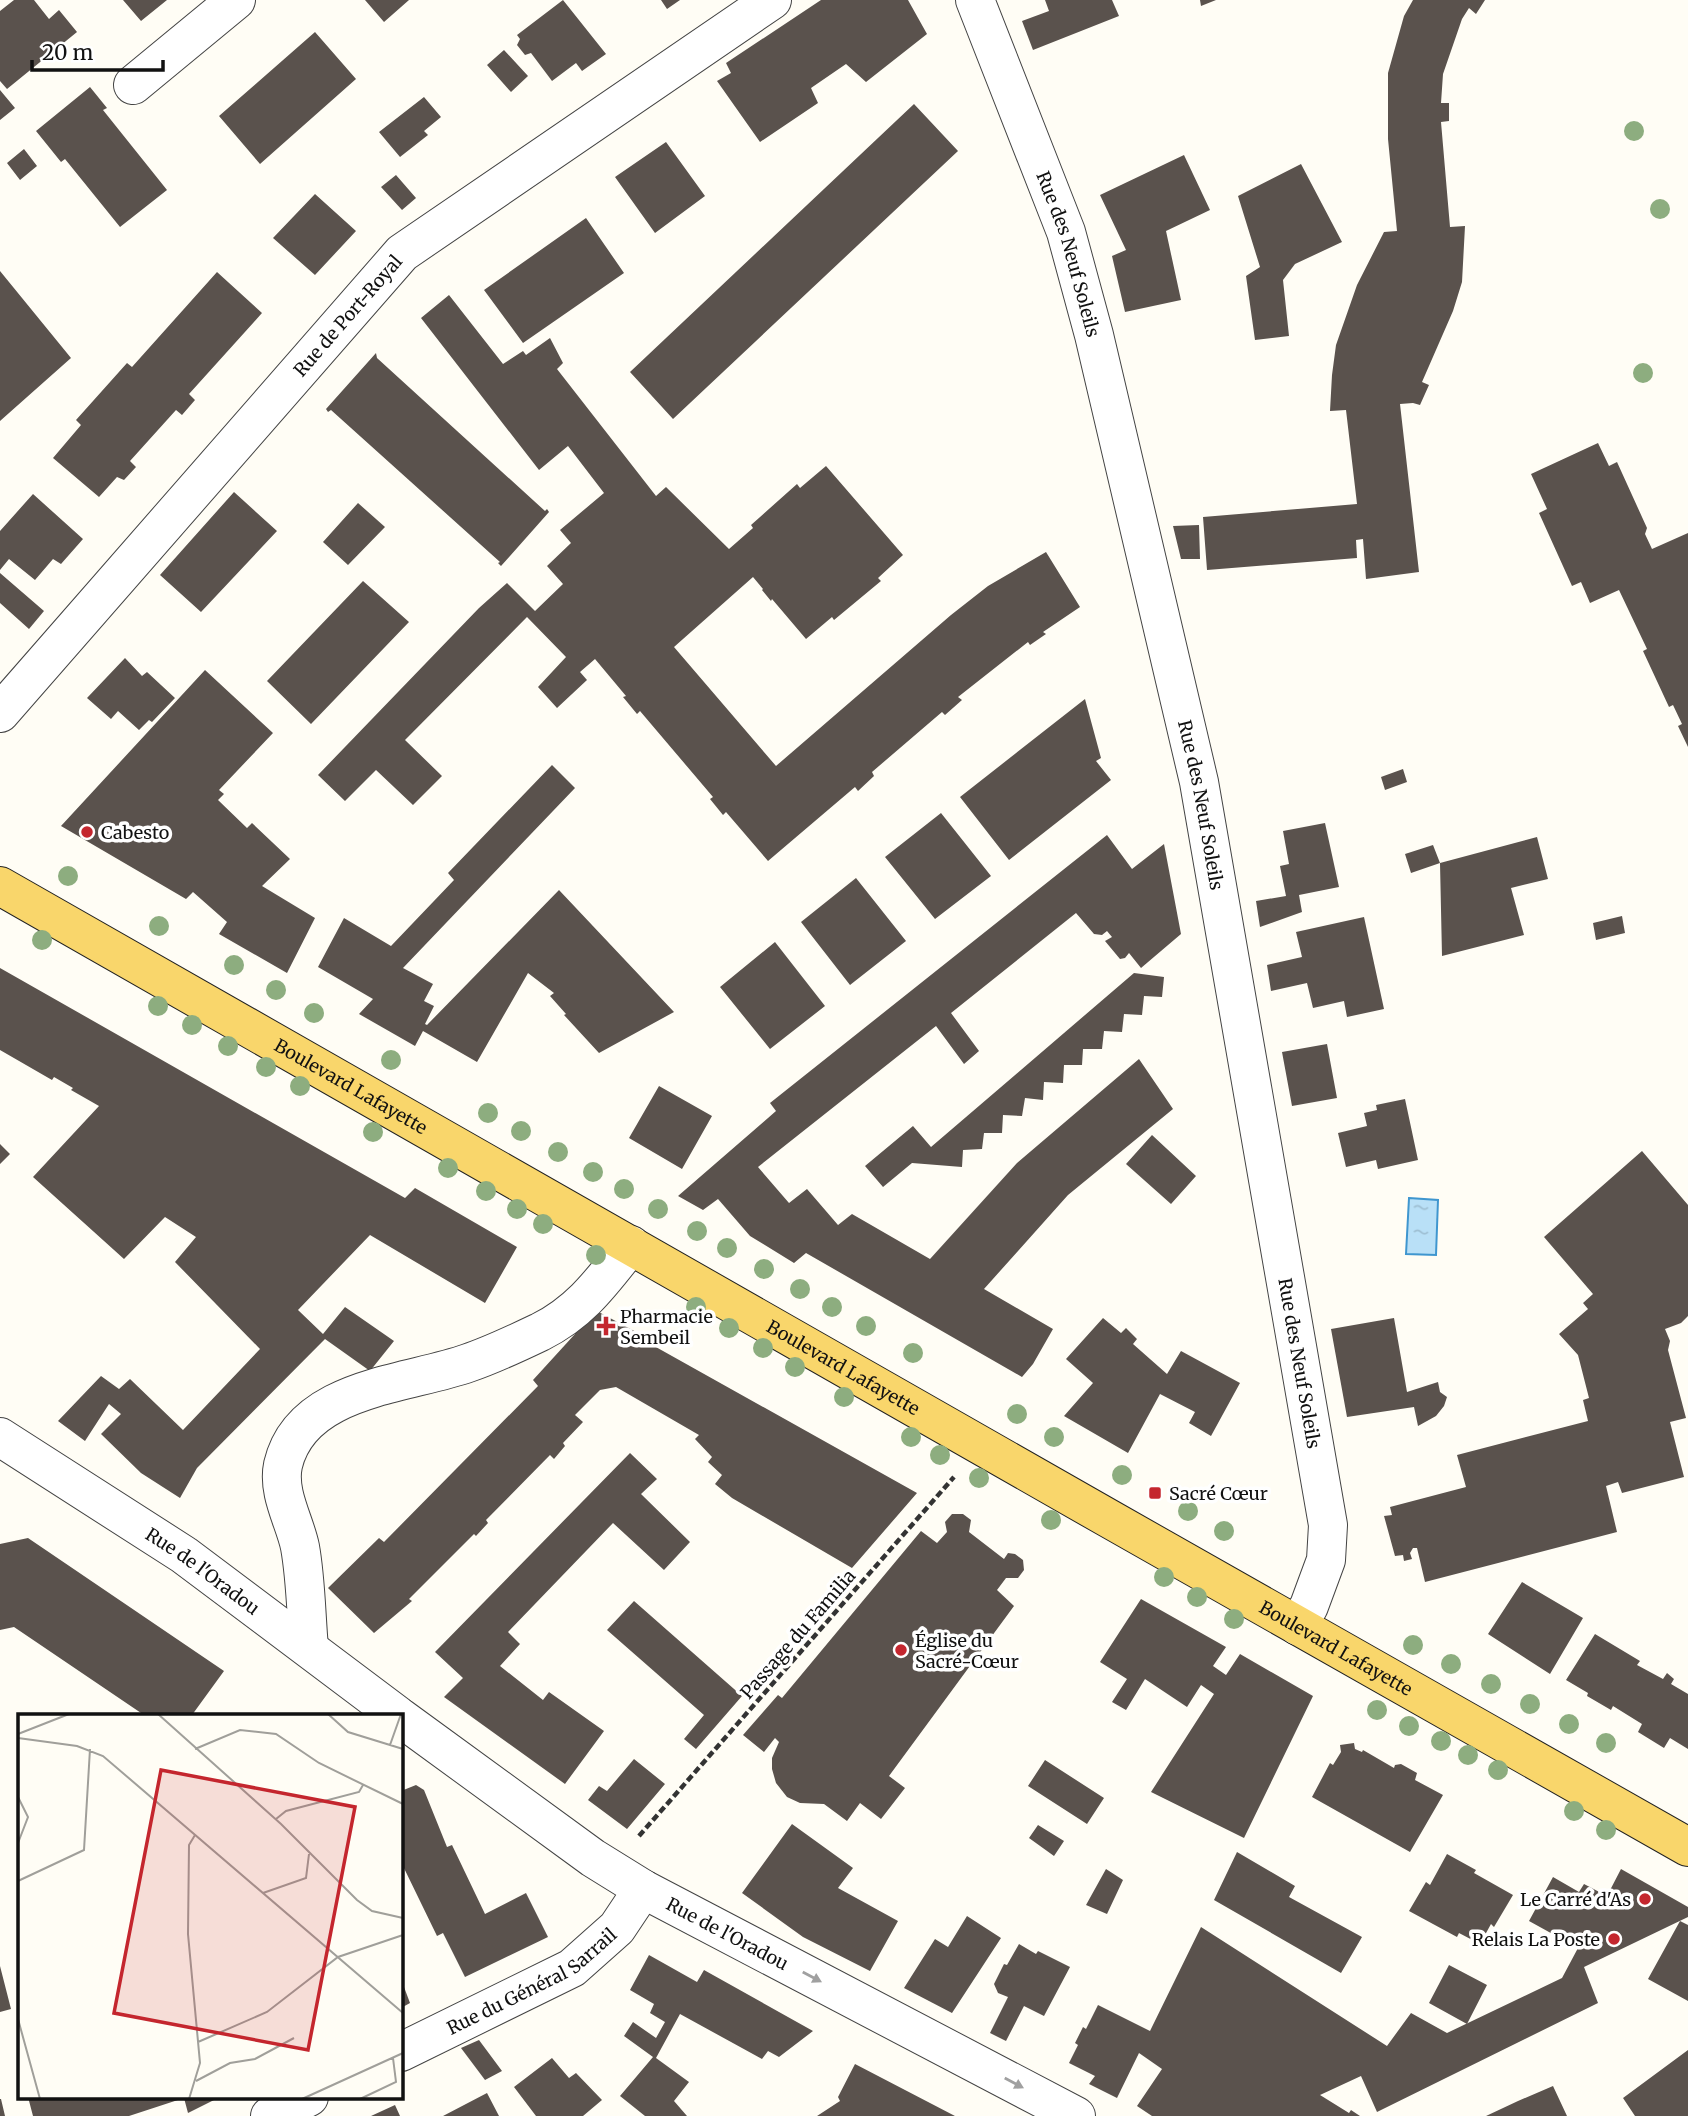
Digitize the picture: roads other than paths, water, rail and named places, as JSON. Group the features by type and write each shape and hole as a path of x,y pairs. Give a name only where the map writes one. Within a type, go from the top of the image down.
{"main road":[{"name":"Boulevard Lafayette","path":"0,886 970,1441 1688,1847"}],"street":[{"path":"133,85 236,0"},
{"name":"Rue de Port-Royal","path":"0,713 402,253 772,0"},
{"name":"Rue des Neuf Soleils","path":"975,0 1066,232 1094,335 1199,782 1328,1525 1326,1560 1309,1606 1298,1626"},
{"path":"309,1648 300,1546 285,1505 282,1466 294,1439 313,1416 346,1398 467,1363 542,1331 579,1307 631,1245"},
{"name":"Rue de l'Oradou","path":"0,1437 184,1555 395,1714"},
{"name":"Rue de l'Oradou","path":"402,1719 593,1858 643,1889 1076,2116"},
{"name":"Rue du Général Sarrail","path":"402,2052 572,1968 617,1928 643,1889"},
{"path":"270,2116 307,2098"}],"water":[{"path":"1409,1198 1438,1200 1436,1255 1406,1254"}],"place":[{"name":"Cabesto","path":"87,832"},
{"name":"Pharmacie Sembeil","path":"606,1326"},
{"name":"Sacré Cœur","path":"1155,1493"},
{"name":"Église du Sacré-Cœur","path":"901,1650"},
{"name":"Le Carré d'As","path":"1645,1899"},
{"name":"Relais La Poste","path":"1614,1939"}]}
